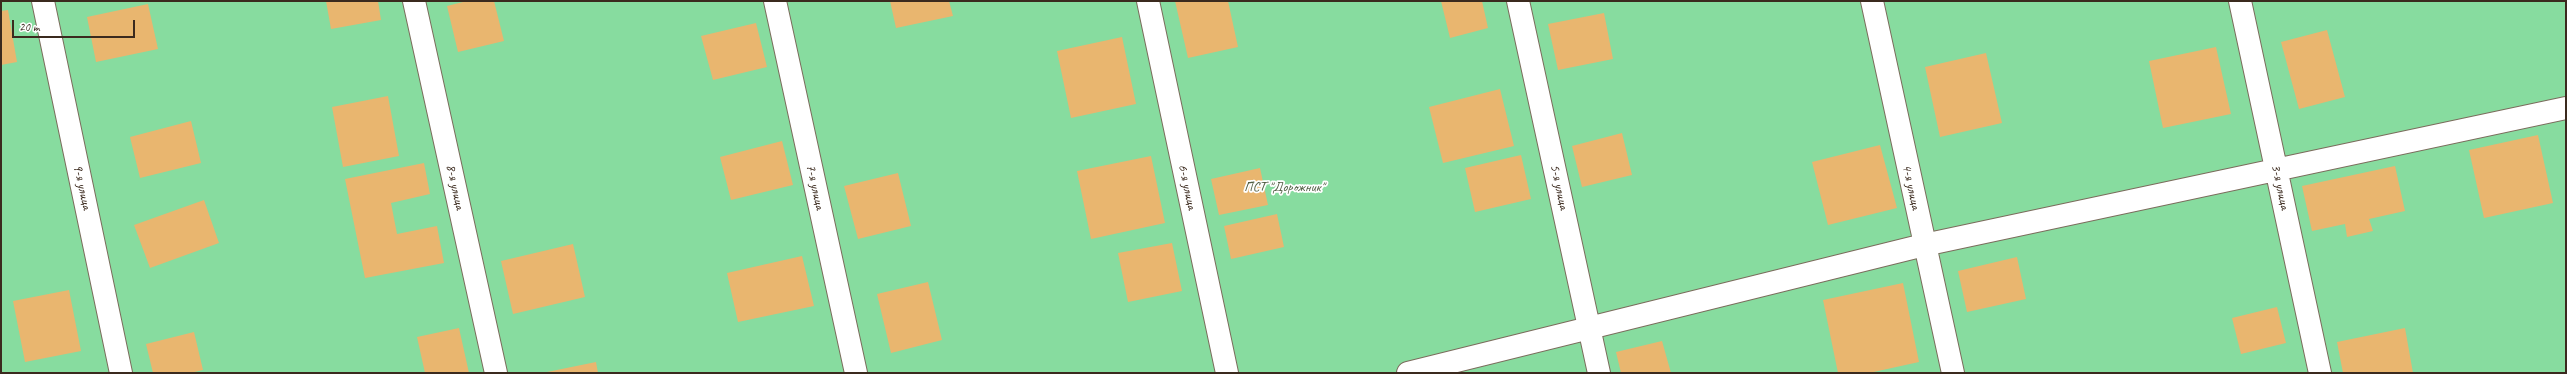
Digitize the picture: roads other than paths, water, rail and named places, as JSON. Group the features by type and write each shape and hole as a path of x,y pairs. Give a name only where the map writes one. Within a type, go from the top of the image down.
{"street":[{"name":"9-я улица","path":"43,1 121,373"},
{"name":"8-я улица","path":"414,1 496,373"},
{"name":"7-я улица","path":"775,1 856,373"},
{"name":"6-я улица","path":"1148,1 1226,373"},
{"name":"5-я улица","path":"1518,1 1599,373"},
{"name":"4-я улица","path":"1872,1 1953,373"},
{"name":"3-я улица","path":"2240,1 2320,373"},
{"path":"1408,373 1924,245 2566,108"}],"park label":[{"name":"ПСТ \"Дорожник\"","path":"1284,187"}]}
